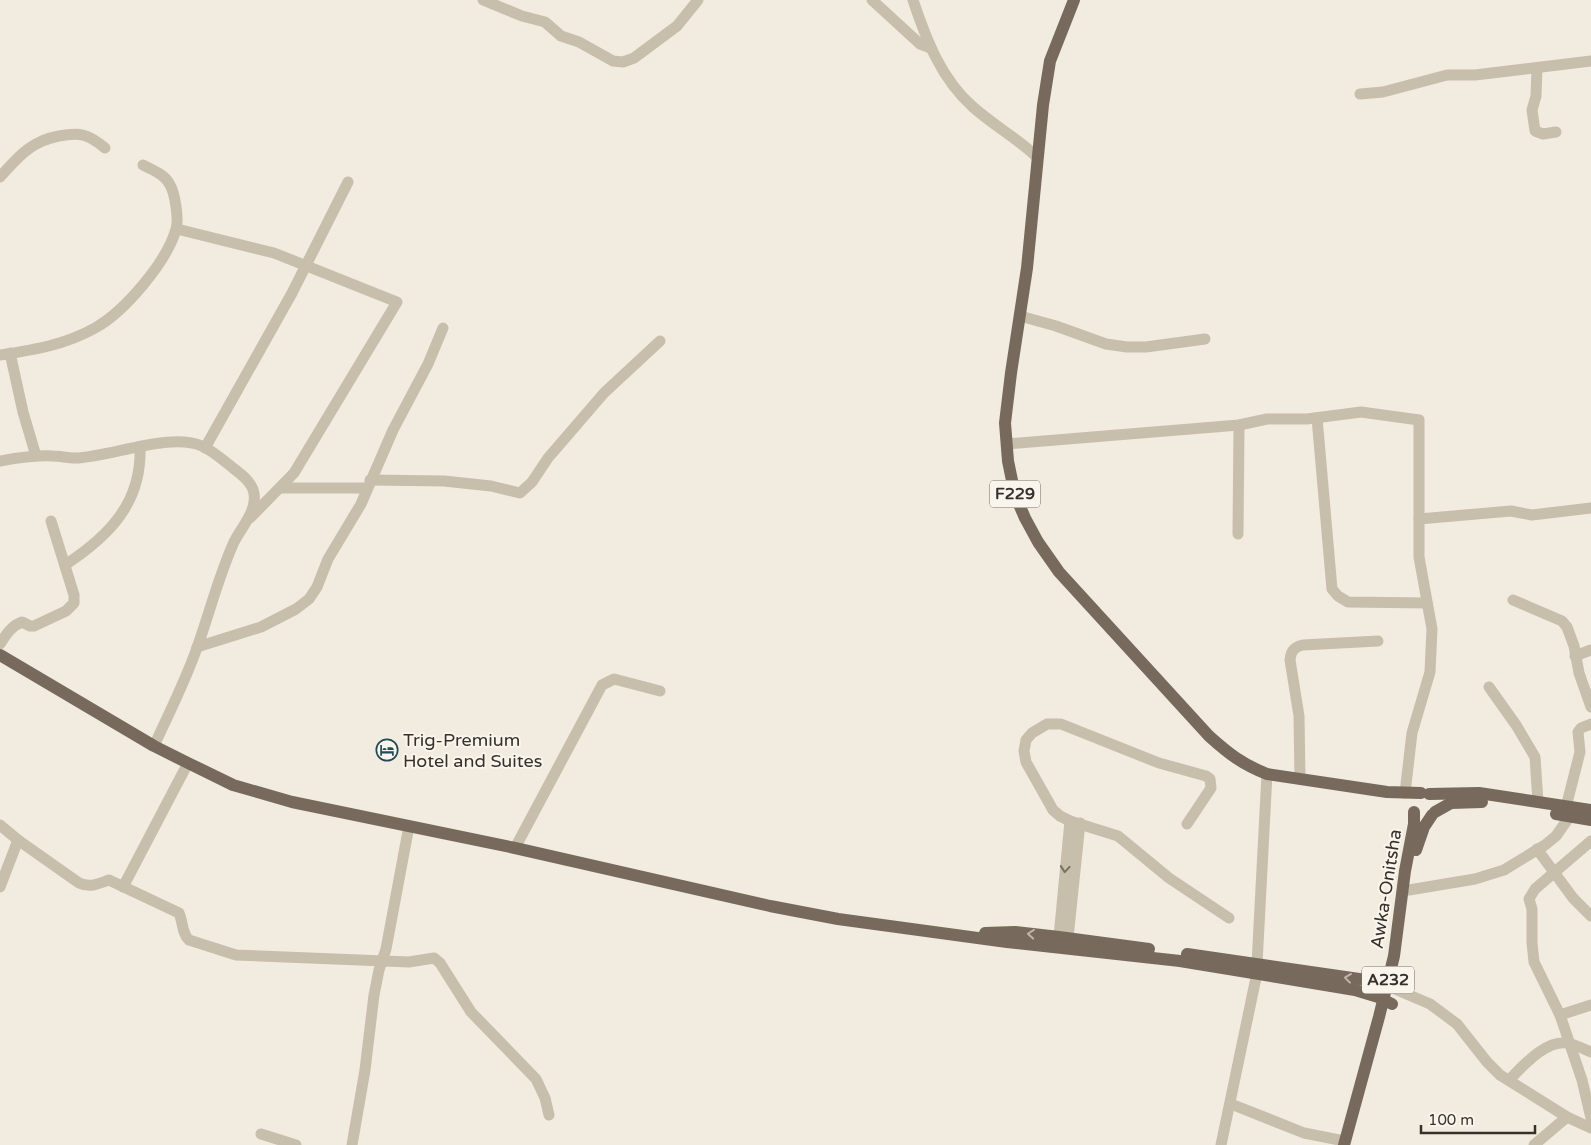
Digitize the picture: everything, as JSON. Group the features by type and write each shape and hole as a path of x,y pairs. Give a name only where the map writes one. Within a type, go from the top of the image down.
{"main road":[{"name":"F229","path":"1074,0 1050,61 1037,157 1027,268 1005,423 1008,461 1016,494 1025,518 1038,542 1060,572 1209,736 1233,757 1267,774 1387,792 1425,794"},
{"path":"0,655 154,746 233,785 292,802 515,848 770,906 846,920 1164,959 1393,983"},
{"name":"F229","path":"1387,792 1400,799 1413,811"},
{"path":"1591,810 1568,811 1482,802 1451,803 1433,814 1422,818 1413,811 1412,806 1414,798 1425,794 1479,793 1538,802 1568,811 1591,820"},
{"path":"1425,794 1433,796 1437,804 1433,814"},
{"name":"Awka-Onitsha","path":"1393,983 1394,956 1405,872 1414,824 1413,811"},
{"name":"Awka-Onitsha","path":"1347,1144 1362,1103 1393,983 1416,846 1424,827 1433,814"},
{"path":"958,935 992,932 1063,937 1257,969 1356,990 1388,1002"}],"street":[{"path":"483,0 522,16 545,22 561,36 579,42 613,61 624,62 634,58 677,26 698,0"},
{"path":"872,0 920,44 932,48"},
{"path":"913,0 939,65 956,90 966,101 1037,157"},
{"path":"1360,94 1383,92 1447,75 1475,75 1591,61"},
{"path":"1537,68 1536,96 1532,110 1535,131 1543,134 1556,132"},
{"path":"0,178 23,153 34,144 47,138 79,133 94,139 105,148"},
{"path":"36,456 5,354 49,347 73,338 102,323 136,293 155,269 177,228 177,216 170,184 163,176 143,165"},
{"path":"205,448 348,182"},
{"path":"177,228 274,253 397,302 298,468 281,488 246,522"},
{"path":"1020,316 1056,326 1106,344 1127,347 1146,347 1205,339"},
{"path":"197,647 261,627 288,614 309,599 317,587 328,559 361,504 392,430 428,364 443,328"},
{"path":"281,488 444,481 491,486 520,493 532,482 548,458 604,393 660,342"},
{"path":"1007,444 1240,425 1268,419 1317,418 1361,412 1419,420 1419,557 1432,629 1430,672 1412,733 1406,793"},
{"path":"1317,418 1332,589 1338,596 1348,602 1427,603"},
{"path":"1238,534 1240,425"},
{"path":"0,461 36,456 74,458 185,442 205,448 234,469 253,488 254,501 246,522 234,542 220,577 197,647 154,746"},
{"path":"65,565 90,548 115,524 137,481 141,462 140,447"},
{"path":"1419,519 1511,511 1532,515 1591,508"},
{"path":"0,644 12,626 17,623 22,622 34,626 71,607 74,603 74,595 51,521"},
{"path":"1513,600 1562,621 1567,627 1578,673 1591,707"},
{"path":"1300,779 1299,716 1290,660 1291,652 1296,647 1303,645 1378,641"},
{"path":"1575,656 1591,650"},
{"path":"515,848 602,685 614,679 660,691"},
{"path":"1488,687 1516,725 1535,757 1538,802"},
{"path":"1187,824 1211,788 1210,779 1206,776 1158,763 1061,724 1046,724 1032,733 1026,740 1024,751 1026,762 1053,810 1060,816 1118,836 1169,878 1228,918"},
{"path":"1409,890 1475,879 1504,870 1556,836 1568,811 1580,752 1578,732 1581,728 1591,724"},
{"path":"123,887 188,763"},
{"path":"1221,1145 1231,1104 1257,969 1267,774"},
{"path":"1063,937 1075,822"},
{"path":"0,825 79,883 86,886 94,886 109,880 179,913 185,936 189,940 236,955 409,962 434,958 440,962 471,1012 536,1079 545,1098 549,1115"},
{"path":"352,1145 374,995 394,910 409,826"},
{"path":"0,887 18,840"},
{"path":"1591,840 1556,873 1535,889 1529,899 1532,910 1534,962 1560,1015 1582,1080 1591,1118"},
{"path":"1537,850 1574,898 1591,916"},
{"path":"1393,983 1430,1004 1456,1024 1500,1075 1567,1117 1591,1128"},
{"path":"1560,1015 1591,1005"},
{"path":"1509,1080 1546,1048 1568,1043 1591,1052"},
{"path":"1231,1104 1304,1133 1347,1144"},
{"path":"1534,1145 1567,1117"},
{"path":"261,1134 296,1145"}],"place":[{"name":"Trig-Premium Hotel and Suites","path":"387,750"}]}
